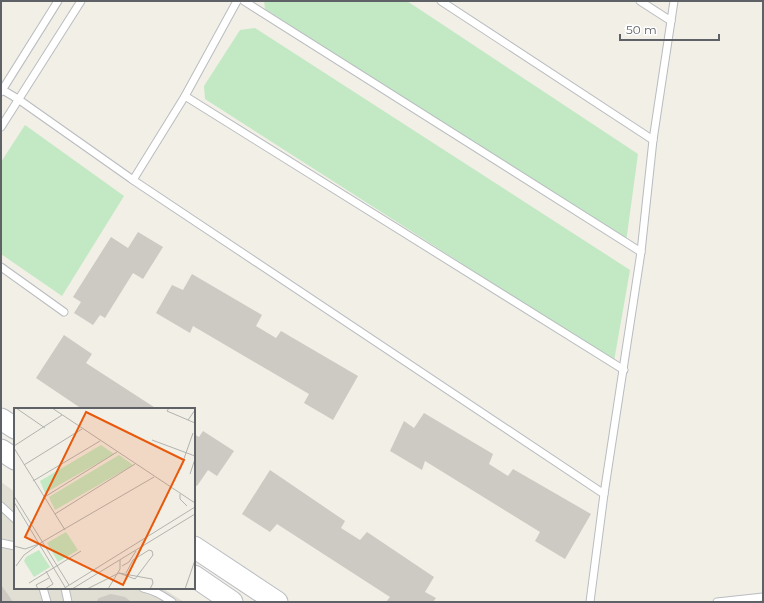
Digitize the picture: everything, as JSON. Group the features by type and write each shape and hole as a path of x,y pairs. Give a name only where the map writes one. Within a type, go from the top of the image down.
{"main road":[{"path":"1,418 14,427"},
{"path":"1,450 14,458"},
{"path":"195,548 277,602"},
{"path":"198,582 232,602"}],"lane":[{"path":"58,1 1,89 18,99 133,180 604,494"},
{"path":"1,127 81,1"},
{"path":"133,180 185,96 237,1"},
{"path":"244,1 641,252"},
{"path":"441,1 653,140"},
{"path":"640,1 672,21"},
{"path":"590,602 604,494 641,252 653,140 674,1"},
{"path":"185,96 624,370"},
{"path":"1,267 64,312"},
{"path":"1,506 14,518"},
{"path":"1,543 14,546"},
{"path":"43,589 47,602"},
{"path":"65,589 68,602"},
{"path":"150,589 172,602"},
{"path":"717,602 763,597"}],"shaded area":[{"path":"1,482 14,491 14,589 164,589 184,602 1,602"}],"green space":[{"path":"264,1 407,1 638,154 626,242 265,9"},
{"path":"255,28 630,270 614,361 205,99 204,86 240,30"},
{"path":"25,125 124,196 62,296 1,254 1,162"}],"building":[{"path":"138,232 163,247 143,279 133,273 105,318 100,315 93,325 74,313 81,302 73,297 111,237 128,248"},
{"path":"192,274 262,315 256,326 276,338 281,331 358,376 333,420 304,403 309,394 193,326 190,333 156,313 172,285 183,290"},
{"path":"64,335 92,354 86,363 155,408 81,408 36,378"},
{"path":"424,413 493,454 489,464 508,476 513,469 591,514 565,559 535,541 540,532 425,461 422,470 390,451 404,421 414,428"},
{"path":"203,431 234,451 217,476 208,470 197,486 195,485 195,435 199,437"},
{"path":"270,470 345,521 341,528 360,540 367,532 434,577 425,592 436,598 433,602 386,602 390,597 277,524 270,532 242,514"},
{"path":"1,585 7,593 13,602 1,602"},
{"path":"111,594 125,597 131,602 96,602 99,598"}]}
